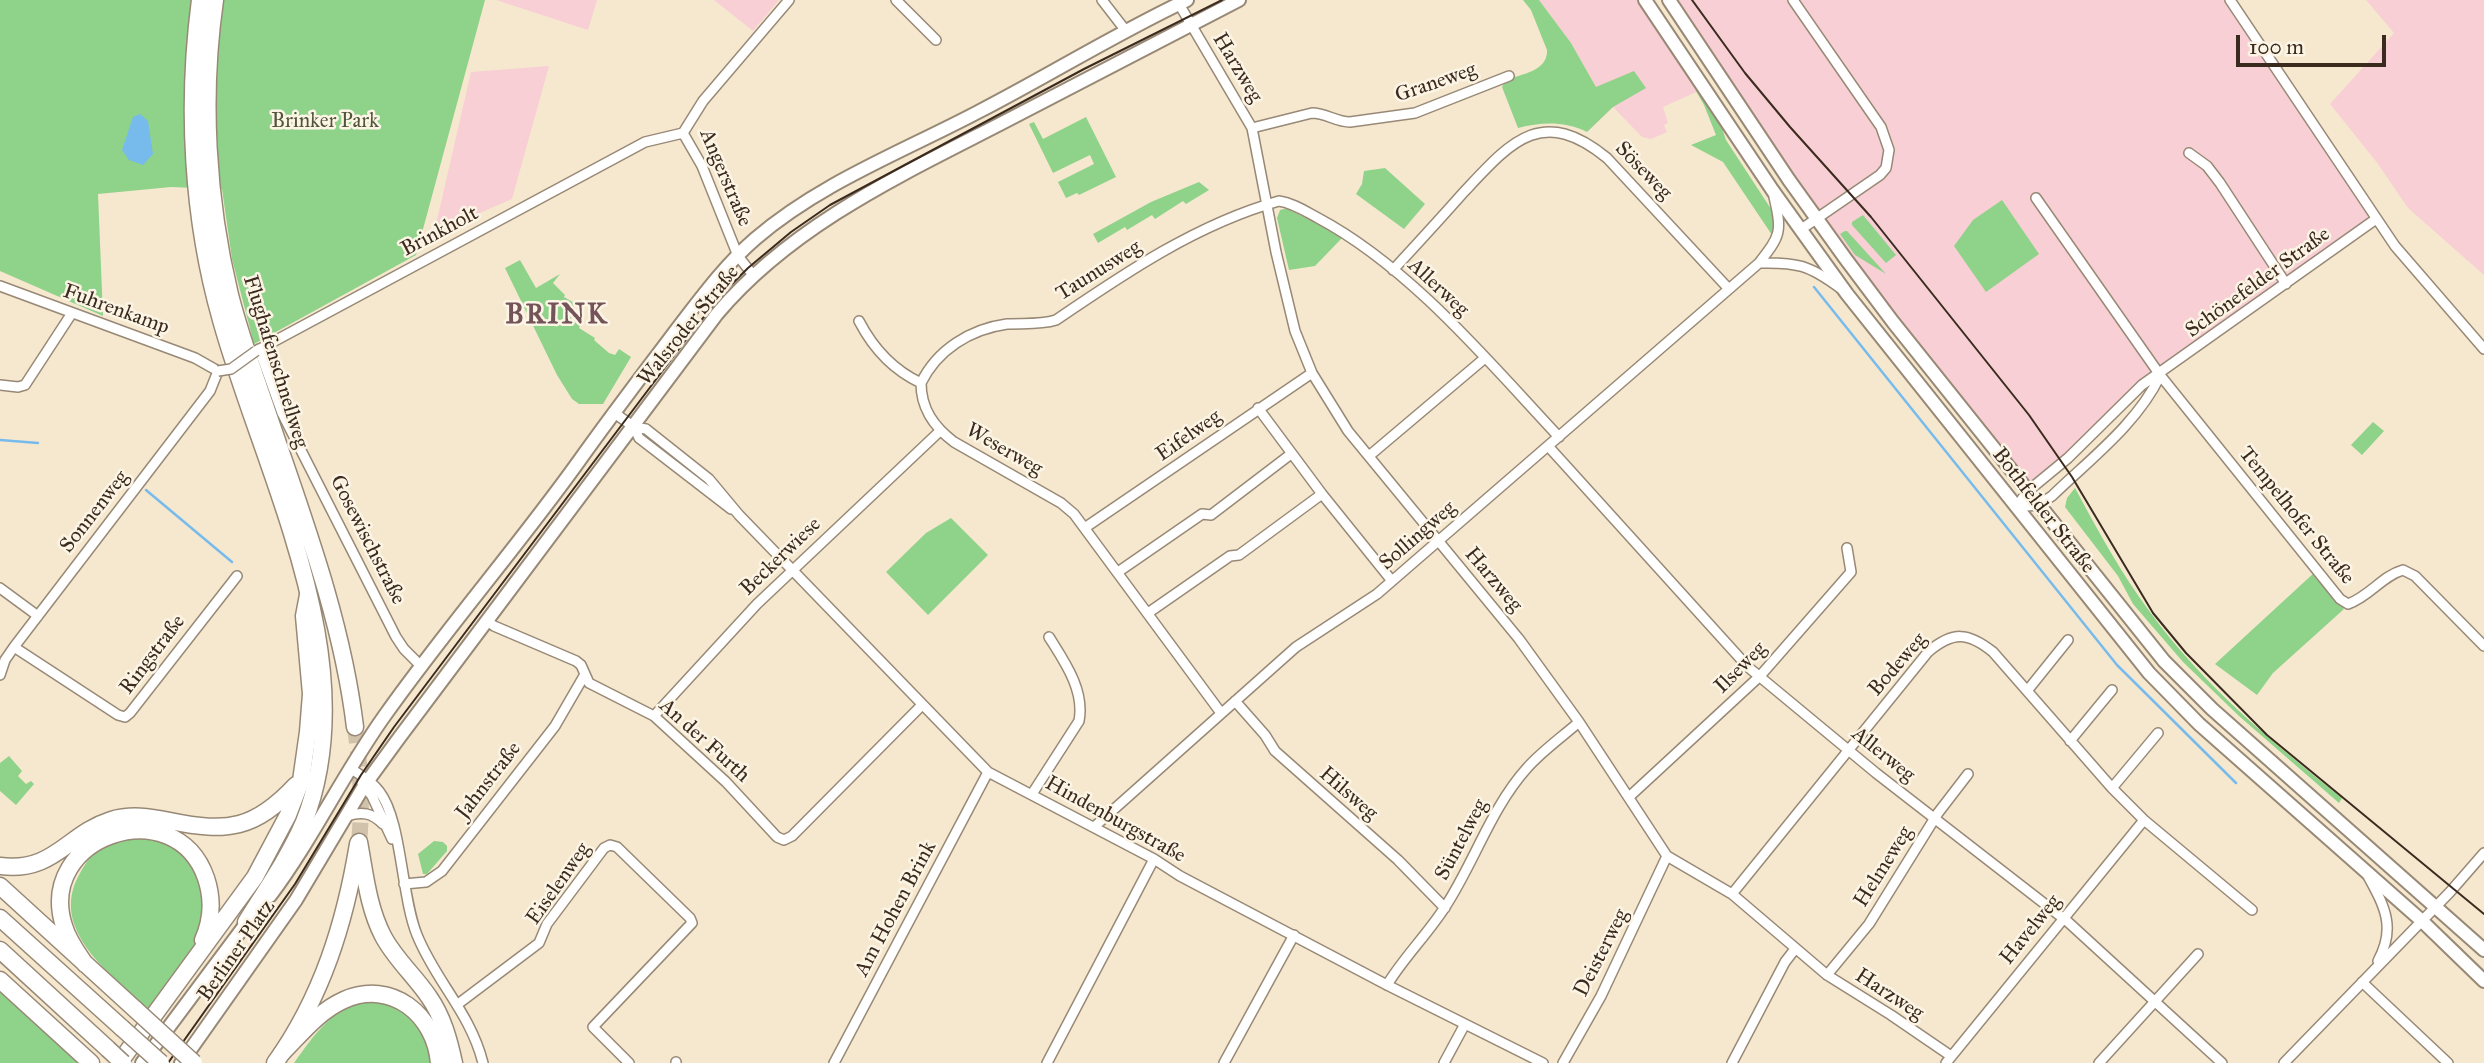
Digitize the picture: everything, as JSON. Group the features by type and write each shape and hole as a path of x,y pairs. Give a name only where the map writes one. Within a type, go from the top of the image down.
{"highway":[{"name":"Flughafenschnellweg","path":"200,0 194,69 193,139 208,270 221,321 308,595 323,684 324,735 319,768 304,821 246,922"},
{"name":"Flughafenschnellweg","path":"215,0 209,60 209,137 216,219 224,265 245,346 326,587 343,649 355,727"},
{"path":"0,950 121,1063 268,856 288,815 300,780 307,742 311,694 304,616 308,595"},
{"path":"0,866 13,868 40,863 83,833 115,819 147,816 203,828 253,820 278,804 300,780"},
{"path":"85,964 63,925 61,898 66,874 93,843 118,832 134,829 162,834 176,842 197,861 205,874 211,913 195,958"},
{"path":"279,1058 311,1003 333,950 351,889 359,842 370,905 377,922 396,957 429,997 439,1014 454,1063"},
{"path":"0,886 136,1010 192,1056"},
{"path":"0,918 161,1063"},
{"path":"0,980 91,1063"},
{"path":"0,988 35,1013"},
{"path":"279,1058 327,1010 343,1000 376,994 407,1004 420,1014 435,1039 439,1063"}],"main road":[{"name":"Walsroder Straße","path":"347,816 366,783 486,620 717,314 753,275 792,244 869,192 1239,0"},
{"name":"Bothfelder Straße","path":"1645,0 1773,191 1847,294 2119,636 2173,699 2422,921 2484,981"},
{"name":"Bothfelder Straße","path":"1669,0 1816,218 1893,322 2125,615 2187,685 2484,950"},
{"name":"Walsroder Straße","path":"300,851 350,768 420,665 533,524 613,412 701,298 738,256 772,225 833,185 1003,99 1183,2"},
{"name":"Berliner Platz","path":"181,1063 192,1056 313,874 347,816"},
{"name":"Berliner Platz","path":"142,1063 246,922 274,891 300,851"}],"street":[{"name":"Angerstraße","path":"753,275 738,256 702,166 683,133 703,101 789,0"},
{"path":"897,0 936,40"},
{"path":"1102,0 1126,31"},
{"path":"1793,0 1881,127 1889,150 1888,161 1880,175 1800,230"},
{"path":"2230,0 2375,219 2412,267 2484,349"},
{"name":"Harzweg","path":"1183,2 1191,25 1252,128 1287,302 1312,373 1330,405 1519,639 1579,722 1667,856 1732,894 1827,975 1891,1015 1948,1060"},
{"name":"Graneweg","path":"1252,128 1312,113 1322,113 1340,122 1415,113 1509,76"},
{"name":"Söseweg","path":"1394,270 1502,151 1526,136 1554,132 1574,137 1594,147 1607,158 1728,288"},
{"name":"Brinkholt","path":"218,371 231,369 258,350 645,142 683,133"},
{"path":"2189,153 2207,166 2220,183 2286,284"},
{"name":"Sollingweg","path":"1094,827 1296,648 1343,618 1392,580 1759,263 1775,242 1781,226 1773,191"},
{"path":"2036,198 2160,375"},
{"name":"Allerweg","path":"1268,204 1279,201 1291,203 1343,231 1394,270 1485,358 1559,437"},
{"name":"Taunusweg","path":"921,383 930,365 946,350 975,332 998,326 1056,320 1116,279 1185,239 1268,204"},
{"name":"Schönefelder Straße","path":"2016,507 2028,491 2084,443 2143,386 2375,219"},
{"path":"1759,263 1788,262 1807,267 1847,294"},
{"name":"Fuhrenkamp","path":"0,286 195,358 218,371"},
{"path":"0,385 25,385 72,313"},
{"path":"859,321 888,361 905,376 921,383"},
{"name":"Gosewischstraße","path":"258,350 289,425 397,637 404,649 420,665"},
{"path":"1369,456 1485,358"},
{"name":"Sonnenweg","path":"0,675 5,660 14,647 210,391 218,371"},
{"name":"Eifelweg","path":"1086,527 1312,373"},
{"name":"Schönefelder Straße","path":"2038,505 2052,496 2141,407 2160,375"},
{"name":"Tempelhofer Straße","path":"2160,375 2340,599 2348,604 2356,601 2392,573 2403,570 2415,576 2484,646"},
{"name":"Weserweg","path":"921,383 921,398 926,411 940,431 954,442 1061,503 1086,527 1221,713"},
{"path":"1258,408 1322,494 1392,580"},
{"name":"Hindenburgstraße","path":"613,412 634,427 646,429 718,488 739,515 988,772 1387,985 1480,1029 1543,1063"},
{"name":"Beckerwiese","path":"654,716 728,634 940,431"},
{"path":"2084,443 2103,447"},
{"name":"Allerweg","path":"1549,446 1734,654 1849,751 2064,918 2222,1063"},
{"path":"1118,572 1202,514 1211,515 1291,454"},
{"path":"1148,613 1230,556 1239,555 1322,494"},
{"path":"2016,507 2038,505"},
{"name":"Ilseweg","path":"1629,797 1760,676 1851,572 1847,548"},
{"name":"Ringstraße","path":"14,647 125,717 131,713 237,576"},
{"path":"0,588 38,616"},
{"name":"An der Furth","path":"486,620 494,626 576,660 589,683 654,716 726,782 777,837 784,840 792,836 922,705"},
{"name":"Bodeweg","path":"1732,894 1928,652 1954,635 1981,643 1993,652 2112,788 2144,820 2252,910"},
{"path":"1032,794 1079,721 1081,712 1073,678 1049,637"},
{"path":"2027,691 2068,640"},
{"name":"Jahnstraße","path":"404,884 426,882 442,871 555,726 584,676"},
{"path":"2070,741 2112,690"},
{"name":"Hilsweg","path":"1234,701 1265,735 1275,751 1398,860 1445,908"},
{"name":"Süntelweg","path":"1387,985 1445,908 1511,788 1526,769 1579,722"},
{"path":"2112,788 2158,733"},
{"path":"350,768 382,794 389,810 411,920 425,955 458,1004 475,1036 483,1063"},
{"name":"Am Hohen Brink","path":"834,1063 988,772"},
{"name":"Helmeweg","path":"1827,975 1869,924 1935,819 1968,774"},
{"path":"366,783 398,853"},
{"path":"347,816 362,812 372,815 388,830"},
{"name":"Havelweg","path":"1948,1060 2144,820"},
{"name":"Eiselenweg","path":"458,1004 539,943 547,924 604,848 610,845 617,847 692,923 593,1027 629,1063"},
{"path":"2284,1063 2484,853"},
{"name":"Deisterweg","path":"1563,1063 1601,996 1667,856"},
{"path":"1046,1063 1154,859"},
{"path":"2364,869 2386,912 2388,933 2384,950 2372,972"},
{"path":"1224,1063 1294,935"},
{"path":"1732,1063 1785,962 1795,949"},
{"path":"2099,1063 2198,954"},
{"path":"2362,982 2448,1063"},
{"path":"1444,1063 1465,1024"}],"shaded area":[{"path":"496,0 597,0 588,30"},
{"path":"714,0 779,0 753,31"},
{"path":"1539,0 1645,0 1703,89 1663,107 1668,123 1664,125 1667,132 1651,139 1642,137 1613,107 1587,132 1596,87 1571,43"},
{"path":"1669,0 2230,0 2376,219 2160,375 2028,491 1893,322"},
{"path":"2366,0 2484,0 2484,275 2408,208 2378,164 2330,104 2394,33"},
{"path":"549,66 512,199 434,233 471,72"}],"green space":[{"name":"Brinker Park","path":"0,0 485,0 416,255 254,344 232,259 222,189 171,187 98,194 103,316 0,271"},
{"path":"1523,0 1539,0 1571,43 1596,87 1634,71 1646,88 1613,107 1587,132 1553,124 1518,128 1502,87 1506,80 1539,67 1547,50 1531,10"},
{"path":"1699,90 1720,122 1726,140 1773,212 1776,224 1772,235 1723,162 1691,145 1716,135 1696,91"},
{"path":"1086,117 1116,177 1079,195 1077,193 1066,198 1058,182 1094,164 1090,155 1053,173 1029,124 1034,122 1043,139"},
{"path":"1385,168 1425,204 1404,229 1356,194 1362,184 1364,171"},
{"path":"1199,182 1209,190 1186,204 1183,201 1155,219 1152,215 1098,243 1093,234 1151,202"},
{"path":"2002,200 2039,254 1986,292 1954,246 1973,220"},
{"path":"1288,209 1343,237 1315,266 1289,270 1277,218 1280,210"},
{"path":"1863,215 1896,255 1886,263 1852,225 1852,222"},
{"path":"1845,231 1886,274 1855,255 1840,234"},
{"path":"520,260 536,288 560,274 553,283 564,297 576,304 568,314 571,319 609,353 615,355 619,349 631,357 603,404 579,404 572,399 557,375 505,268"},
{"path":"2373,422 2384,431 2362,455 2351,445"},
{"path":"2075,488 2139,597 2171,639 2240,711 2342,798 2339,803 2239,716 2183,662 2133,604 2118,576 2065,507 2067,498"},
{"path":"951,518 988,555 928,615 886,572 926,533"},
{"path":"2315,572 2344,609 2273,673 2257,695 2215,664"},
{"path":"9,756 22,771 18,776 26,784 31,781 34,784 16,805 0,791 0,763"},
{"path":"149,836 183,851 206,893 197,943 149,1010 89,951 78,933 72,915 72,895 86,863 100,848 115,842"},
{"path":"434,841 443,842 447,851 427,874 423,874 418,854"},
{"path":"0,992 11,1000 81,1063 0,1063"},
{"path":"373,1001 402,1009 425,1033 433,1063 294,1063 318,1031 336,1014 359,1003"}],"water":[{"path":"140,114 148,121 153,154 143,165 129,160 122,150 133,117"}],"waterway":[{"path":"1814,287 2117,665 2236,783"},
{"path":"0,440 38,443"},
{"path":"146,490 232,562"}],"tunnel":[{"path":"355,727 360,784 359,842"}],"tram line":[{"path":"168,1063 295,884 361,775 394,727 721,295 791,232 830,205 1084,69 1222,0"},
{"path":"1692,0 1745,73 1871,217 2029,415 2072,477 2153,613 2186,653 2267,735 2484,914"}],"district":[{"name":"BRINK","path":"557,316"}]}
